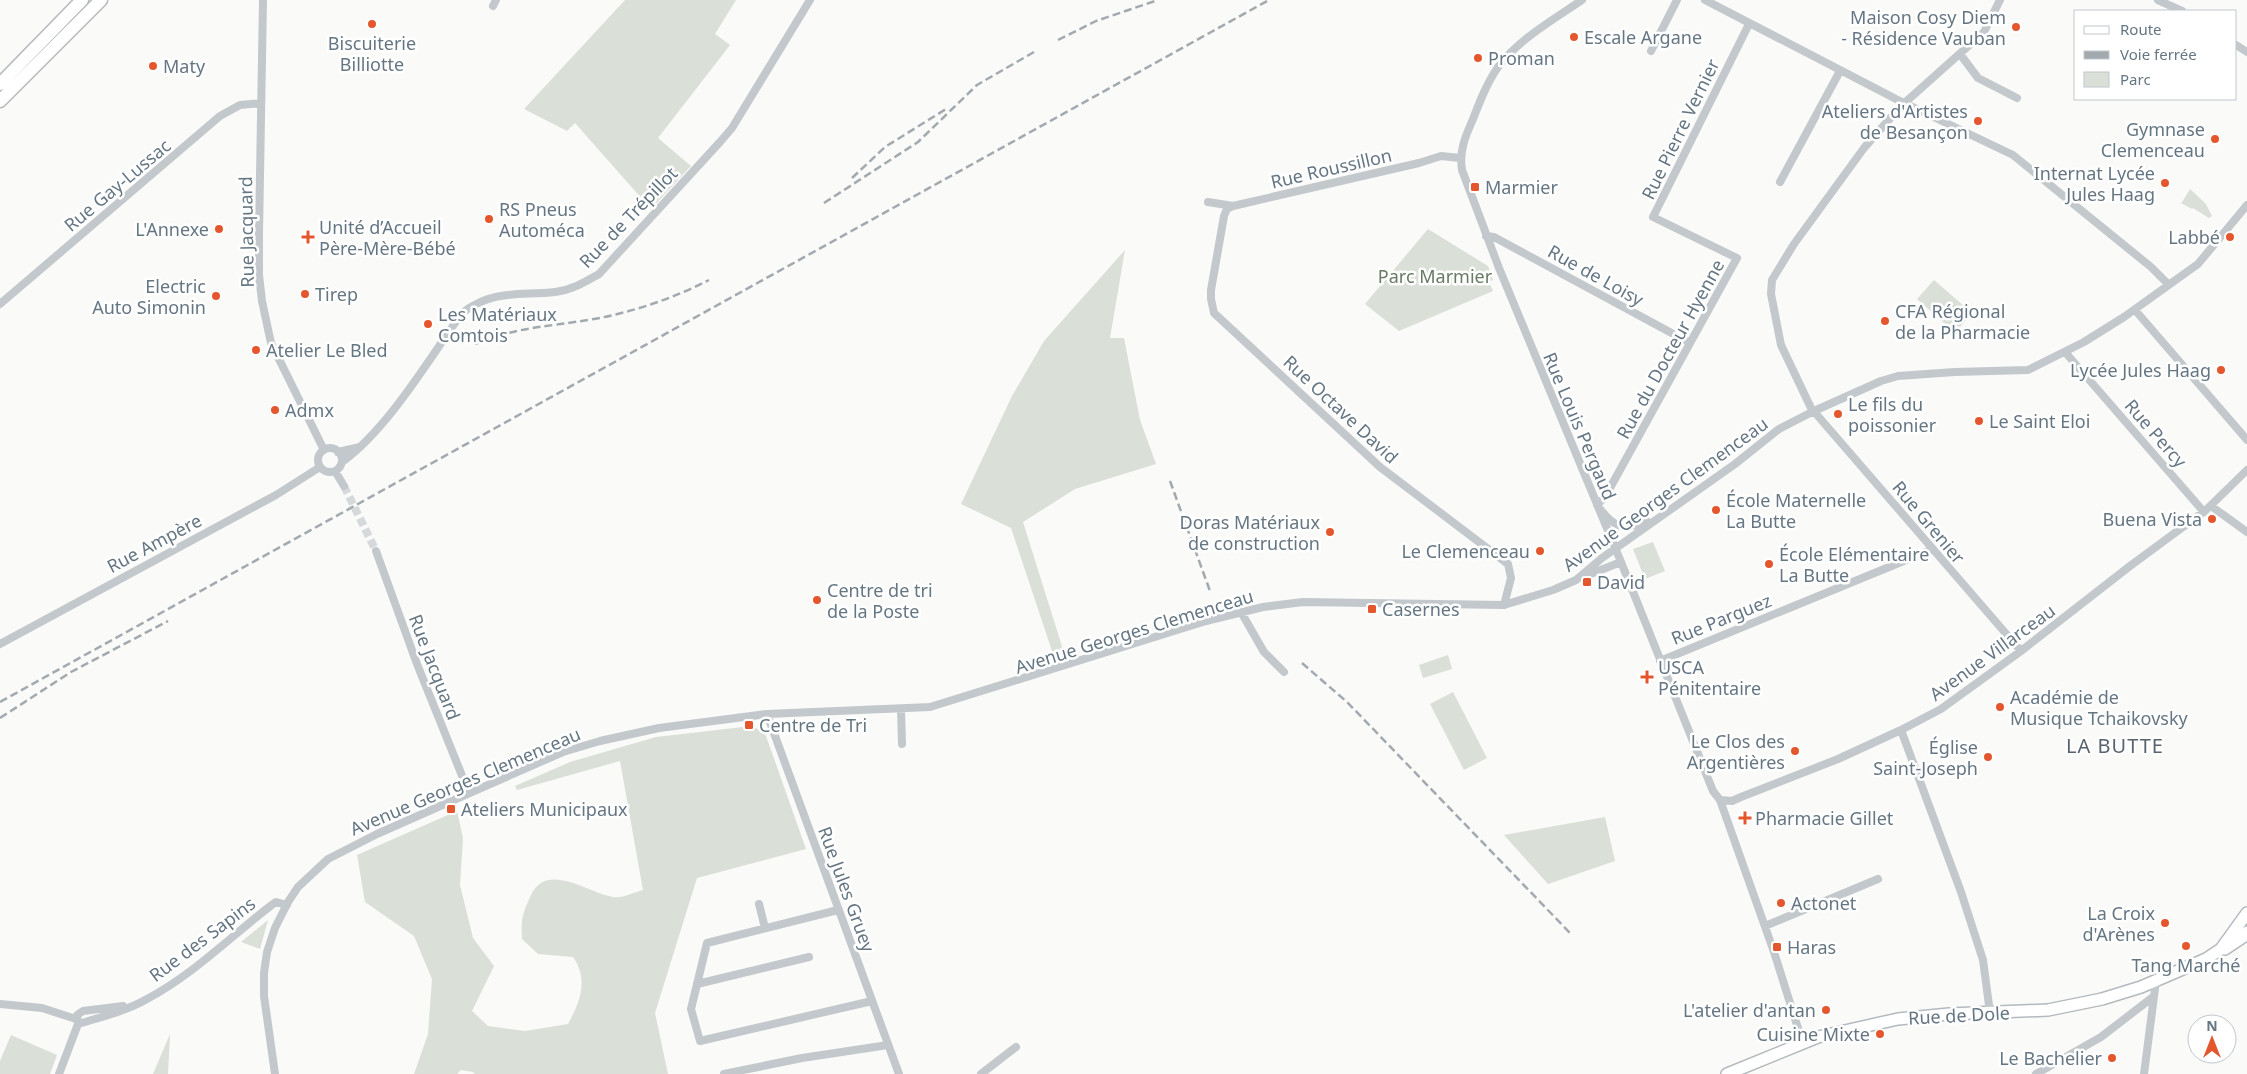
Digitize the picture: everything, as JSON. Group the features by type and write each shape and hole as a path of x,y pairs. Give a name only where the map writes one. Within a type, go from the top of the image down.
{"main road":[{"path":"0,84 82,0"},
{"path":"0,101 101,0"},
{"name":"Rue de Dole","path":"2191,964 2210,950 2222,937 2247,902"},
{"path":"2221,950 2247,912"},
{"name":"Rue de Dole","path":"1727,1074 1818,1037 1898,1019 2048,1010 2102,1000 2156,981 2235,943 2247,932"}],"street":[{"name":"Rue Jacquard","path":"263,0 259,234 259,275 262,301 271,343 324,450"},
{"name":"Rue de Trépillot","path":"342,462 360,447 380,425 415,380 462,313 487,298 499,295 557,292 578,286 598,274 732,128 810,0"},
{"path":"1460,158 1464,140 1481,99 1499,67 1517,47 1582,0"},
{"path":"1651,51 1677,0"},
{"path":"1705,0 1840,71 2013,155 2151,267 2169,285"},
{"name":"Rue Grenier","path":"2000,0 1984,32 1906,102 1864,148 1794,244 1786,261 1772,280 1771,286 1774,318 1781,345 1814,411 2021,651"},
{"path":"2158,0 2180,10"},
{"name":"Rue Pierre Vernier","path":"1737,258 1653,217 1749,24"},
{"path":"1963,52 1978,78 2017,98"},
{"path":"1780,182 1840,71"},
{"name":"Rue Gay-Lussac","path":"0,304 220,116 240,105 261,103"},
{"name":"Rue Roussillon","path":"1208,202 1233,206 1419,163 1441,156 1460,158"},
{"name":"Rue Louis Pergaud","path":"1460,158 1465,182 1486,236 1616,549 1713,791 1720,800 1803,1044"},
{"name":"Avenue Georges Clemenceau","path":"275,1074 264,996 264,973 267,952 275,928 286,905 298,887 328,859 377,834 563,752 600,741 659,728 767,714 930,707 1206,621 1242,612 1303,602 1504,604 1552,590 1576,580 1654,520 1735,464 1779,429 1814,411 1881,381 1898,376 2028,370 2065,352 2135,310 2198,264 2247,205"},
{"name":"Rue Octave David","path":"1233,206 1227,209 1224,216 1211,290 1214,313 1383,470 1508,564 1511,578 1504,604"},
{"name":"Rue de Loisy","path":"1486,236 1494,236 1690,343"},
{"name":"Rue du Docteur Hyenne","path":"1597,505 1605,497 1737,258"},
{"path":"2135,310 2247,440"},
{"name":"Rue Percy","path":"2065,352 2204,512"},
{"path":"338,452 360,447"},
{"path":"332,448 338,452 342,462 335,471 327,472 320,467 319,456 324,450 332,448"},
{"name":"Rue Ampère","path":"0,644 276,495 320,467"},
{"name":"Avenue Villarceau","path":"1720,800 1732,801 1741,798 1832,762 1941,709 2021,651 2130,566 2204,512 2247,470"},
{"path":"335,471 344,486"},
{"path":"1597,505 1608,520 1626,528 1654,520"},
{"path":"2211,506 2247,532"},
{"name":"Rue Parguez","path":"1660,661 1933,549"},
{"name":"Rue Jacquard","path":"376,551 417,664 469,794"},
{"path":"1576,580 1621,562"},
{"path":"1242,612 1264,652 1284,672"},
{"path":"901,709 902,744"},
{"name":"Rue Jules Gruey","path":"767,714 899,1074"},
{"path":"1901,730 1961,892 1983,960 1990,1013"},
{"path":"1764,926 1878,879"},
{"name":"Rue des Sapins","path":"77,1022 136,1004 178,981 273,904 276,902 286,905"},
{"path":"759,904 765,928"},
{"path":"838,910 707,943 691,1009 700,1041 872,1001"},
{"path":"697,984 809,957"},
{"path":"2144,1074 2156,981"},
{"path":"2036,1074 2101,1037 2154,997"},
{"path":"0,1004 42,1008 77,1022 59,1074"},
{"path":"724,1074 802,1058 888,1046"},
{"path":"981,1074 1016,1047"}],"green space":[{"path":"625,0 736,0 715,34 730,45 658,138 691,166 651,209 575,123 567,131 524,109"},
{"path":"2190,189 2206,204 2212,216 2209,218 2193,208 2181,204"},
{"name":"Parc Marmier","path":"1428,229 1488,266 1493,280 1489,282 1493,291 1399,331 1365,304"},
{"path":"1125,250 1110,338 1124,338 1140,420 1156,464 1075,489 1023,522 1065,656 1054,657 1011,528 961,504 1012,396 1044,341"},
{"path":"1934,280 1972,313 1955,333 1917,299"},
{"path":"1653,542 1665,571 1645,579 1633,549"},
{"path":"1448,655 1452,669 1423,678 1419,665"},
{"path":"1453,692 1487,758 1464,770 1430,704"},
{"path":"752,726 763,732 766,736 806,849 697,878 655,1013 668,1074 475,1074 461,1070 457,1074 414,1074 428,1034 432,979 414,936 365,902 357,855 457,811 463,838 460,885 473,938 494,966 472,1011 488,1026 525,1031 568,1024 581,991 581,974 578,966 573,957 538,954 522,939 523,917 531,895 538,885 547,880 569,882 616,897 643,890 620,761 517,790 515,786 570,762 656,737"},
{"path":"1605,817 1615,861 1548,884 1504,835"},
{"path":"268,920 260,949 241,942"},
{"path":"170,1034 168,1074 153,1074"},
{"path":"11,1035 57,1055 50,1074 0,1074 0,1061"}],"tunnel":[{"path":"344,486 376,551"}],"railway":[{"path":"1058,40 1096,21 1158,0"},
{"path":"0,702 1269,0"},
{"path":"824,203 918,142 977,85 1034,52"},
{"path":"852,178 885,147 946,109"},
{"path":"475,344 520,330 594,319 624,312 668,298 709,280"},
{"path":"1170,481 1210,591"},
{"path":"0,718 71,672 168,621"},
{"path":"1302,663 1347,702 1572,935"}],"place":[{"name":"Biscuiterie Billiotte","path":"372,24"},
{"name":"Maison Cosy Diem - Résidence Vauban","path":"2016,27"},
{"name":"Escale Argane","path":"1574,37"},
{"name":"Proman","path":"1478,58"},
{"name":"Maty","path":"153,66"},
{"name":"Ateliers d'Artistes de Besançon","path":"1978,121"},
{"name":"Gymnase Clemenceau","path":"2215,139"},
{"name":"Internat Lycée Jules Haag","path":"2165,183"},
{"name":"Marmier","path":"1475,187"},
{"name":"RS Pneus Automéca","path":"489,219"},
{"name":"L'Annexe","path":"219,229"},
{"name":"Unité d’Accueil Père-Mère-Bébé","path":"308,237"},
{"name":"Labbé","path":"2230,237"},
{"name":"Tirep","path":"305,294"},
{"name":"Electric Auto Simonin","path":"216,296"},
{"name":"CFA Régional de la Pharmacie","path":"1885,321"},
{"name":"Les Matériaux Comtois","path":"428,324"},
{"name":"Atelier Le Bled","path":"256,350"},
{"name":"Lycée Jules Haag","path":"2221,370"},
{"name":"Admx","path":"275,410"},
{"name":"Le fils du poissonier","path":"1838,414"},
{"name":"Le Saint Eloi","path":"1979,421"},
{"name":"École Maternelle La Butte","path":"1716,510"},
{"name":"Buena Vista","path":"2212,519"},
{"name":"Doras Matériaux de construction","path":"1330,532"},
{"name":"Le Clemenceau","path":"1540,551"},
{"name":"École Elémentaire La Butte","path":"1769,564"},
{"name":"David","path":"1587,582"},
{"name":"Centre de tri de la Poste","path":"817,600"},
{"name":"Casernes","path":"1372,609"},
{"name":"USCA Pénitentaire","path":"1647,677"},
{"name":"Académie de Musique Tchaikovsky","path":"2000,707"},
{"name":"Centre de Tri","path":"749,725"},
{"name":"Le Clos des Argentières","path":"1795,751"},
{"name":"Église Saint-Joseph","path":"1988,757"},
{"name":"Ateliers Municipaux","path":"451,809"},
{"name":"Pharmacie Gillet","path":"1745,818"},
{"name":"Actonet","path":"1781,903"},
{"name":"La Croix d'Arènes","path":"2165,923"},
{"name":"Tang Marché","path":"2186,946"},
{"name":"Haras","path":"1777,947"},
{"name":"L'atelier d'antan","path":"1826,1010"},
{"name":"Cuisine Mixte","path":"1880,1034"},
{"name":"Le Bachelier","path":"2112,1058"}],"district":[{"name":"LA BUTTE","path":"2115,745"}]}
